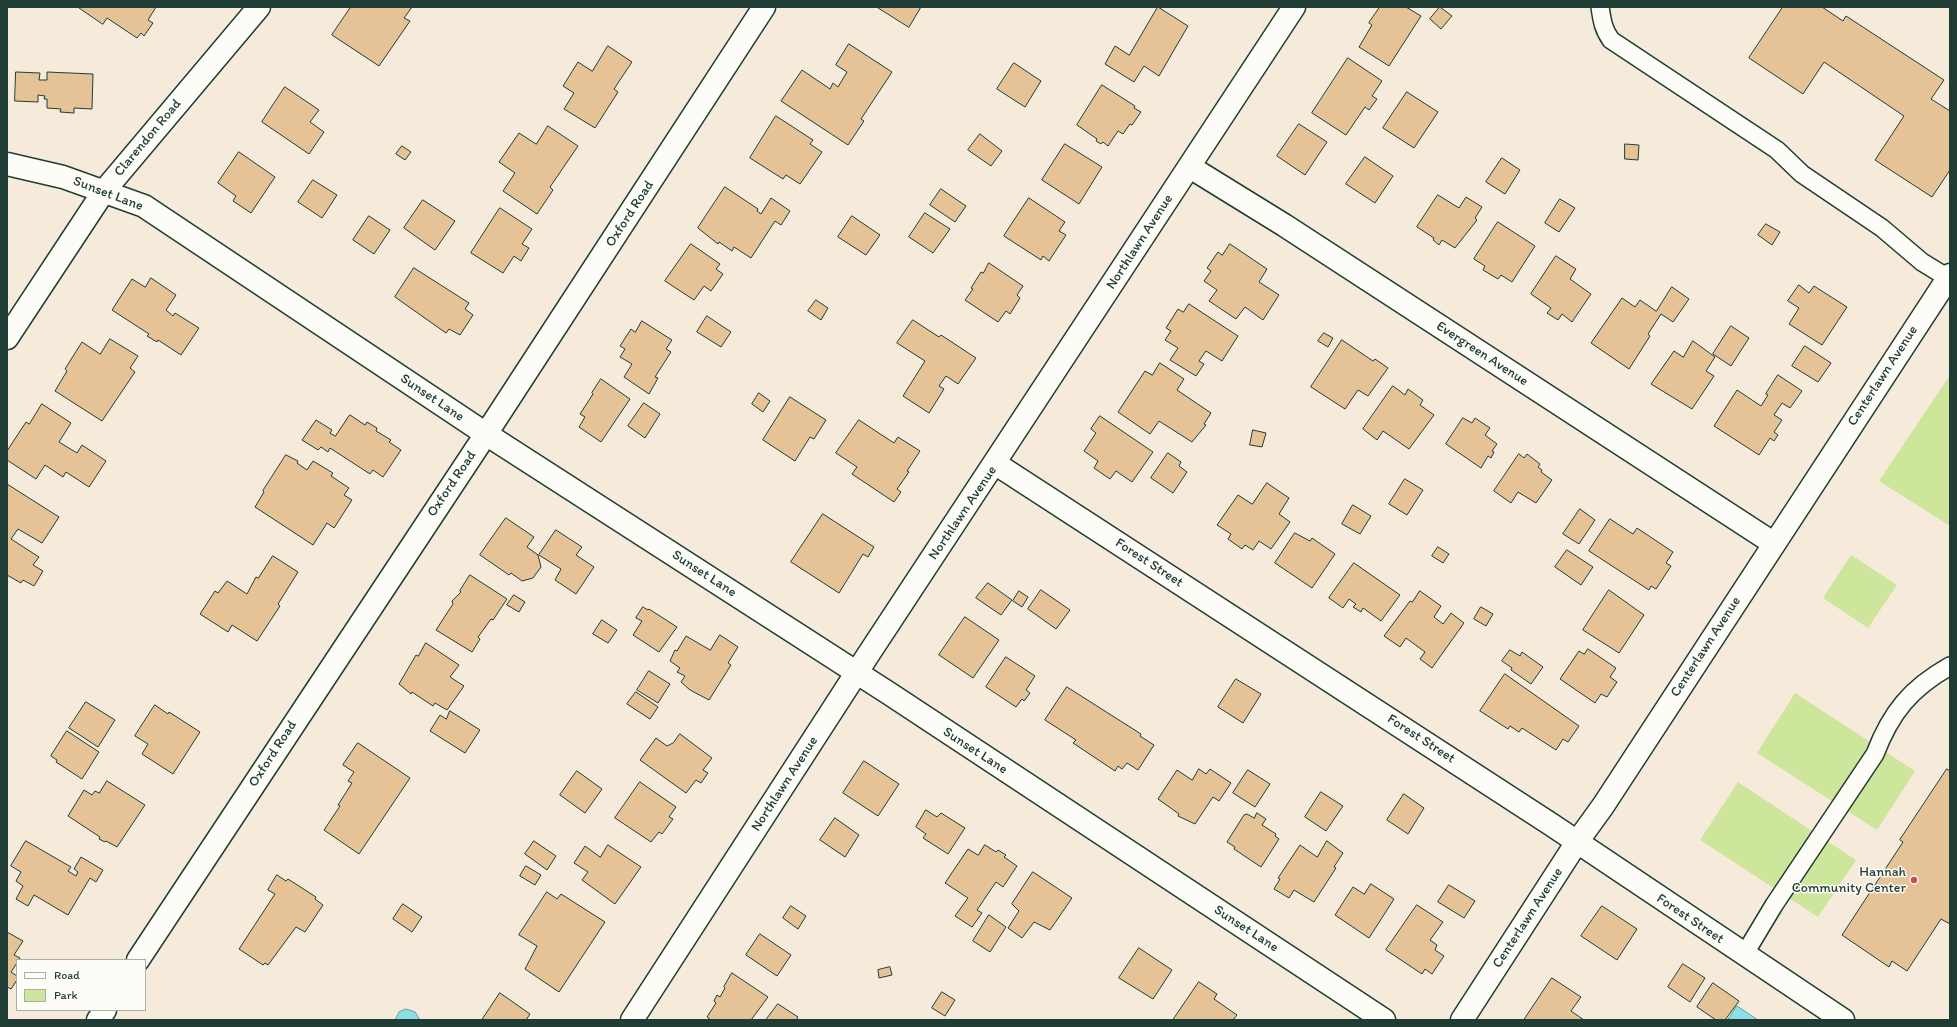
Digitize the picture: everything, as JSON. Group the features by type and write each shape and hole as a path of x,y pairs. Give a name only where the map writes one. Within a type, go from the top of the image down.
{"street":[{"name":"Clarendon Road","path":"7,338 104,191 259,7"},
{"name":"Oxford Road","path":"139,959 486,434 764,7"},
{"name":"Northlawn Avenue","path":"632,1020 857,673 996,464 1294,7"},
{"name":"Sunset Lane","path":"7,164 63,177 144,206 486,434 857,673 1384,1020"},
{"name":"Evergreen Avenue","path":"1190,167 1284,225 1773,543"},
{"name":"Centerlawn Avenue","path":"1462,1020 1577,842 1949,277"},
{"name":"Forest Street","path":"996,464 1577,842 1843,1020"},
{"path":"98,1020 104,1011"}],"lane":[{"path":"1600,7 1602,24 1605,32 1611,40 1777,150 1802,174 1882,228 1922,262 1949,277"},
{"path":"1744,955 1774,905 1875,754 1884,730 1902,703 1918,688 1950,666"}],"green space":[{"path":"1950,375 1950,526 1879,481"},
{"path":"1851,555 1897,585 1868,628 1823,598"},
{"path":"1795,693 1915,771 1877,830 1757,753"},
{"path":"1738,782 1856,860 1818,917 1700,840"}],"water":[{"path":"1737,1006 1758,1020 1728,1020"},
{"path":"406,1009 415,1012 420,1020 395,1020 399,1012"}],"building":[{"path":"78,7 156,7 148,20 153,23 144,36 141,33 137,38 107,18 103,24"},
{"path":"351,7 412,7 404,18 410,21 379,66 332,35"},
{"path":"877,7 921,7 909,27"},
{"path":"1158,7 1188,26 1159,76 1144,66 1134,82 1105,64 1115,46 1129,55"},
{"path":"1380,7 1406,7 1421,16 1389,66 1359,47 1372,25 1369,23"},
{"path":"1440,7 1452,16 1441,29 1430,19"},
{"path":"1783,7 1822,7 1843,21 1846,16 1944,80 1931,99 1950,111 1950,170 1932,197 1875,160 1904,116 1824,62 1803,94 1749,58"},
{"path":"849,44 892,72 861,119 864,121 848,145 781,101 802,70 830,89 833,83 838,87 847,72 836,65"},
{"path":"608,46 632,62 614,89 618,92 595,128 564,109 574,93 563,86 578,62 592,71"},
{"path":"1348,58 1382,81 1372,96 1377,99 1369,110 1365,107 1346,135 1312,113"},
{"path":"1014,63 1041,81 1025,107 997,89"},
{"path":"16,72 40,73 39,80 47,80 47,72 93,74 92,109 74,108 74,113 60,112 61,109 47,108 47,99 44,99 45,96 38,95 38,102 15,101"},
{"path":"1102,85 1135,106 1134,108 1141,112 1132,125 1130,124 1123,134 1118,131 1108,146 1103,142 1101,144 1096,141 1097,139 1077,125"},
{"path":"285,87 319,110 310,122 324,132 309,154 262,122"},
{"path":"1407,92 1438,112 1414,148 1383,128"},
{"path":"776,116 813,140 810,144 822,152 800,184 786,175 783,179 750,158"},
{"path":"1299,124 1327,142 1305,175 1277,156"},
{"path":"548,126 578,146 550,187 553,190 537,214 503,191 515,173 499,162 519,133 536,144"},
{"path":"980,134 1002,151 991,166 968,150"},
{"path":"1065,144 1102,167 1079,204 1042,180"},
{"path":"1625,144 1639,145 1638,160 1625,159"},
{"path":"402,146 411,152 405,160 396,154"},
{"path":"239,152 275,177 251,213 233,201 236,196 218,183"},
{"path":"1365,157 1393,176 1375,203 1346,184"},
{"path":"1502,158 1520,170 1505,194 1486,182"},
{"path":"313,180 337,195 322,218 298,202"},
{"path":"725,187 758,209 757,211 761,214 771,198 790,211 781,225 775,221 751,258 734,247 732,251 719,242 718,244 698,228"},
{"path":"941,189 966,206 955,222 930,205"},
{"path":"1438,195 1459,208 1466,197 1482,207 1475,218 1477,220 1455,248 1442,240 1439,245 1433,240 1434,238 1417,227"},
{"path":"1029,198 1065,222 1059,231 1066,235 1049,261 1043,256 1041,260 1004,236"},
{"path":"1560,199 1575,208 1559,232 1545,223"},
{"path":"423,200 455,221 435,250 404,228"},
{"path":"500,208 532,229 522,244 529,248 521,261 514,256 503,273 471,253"},
{"path":"925,213 950,229 933,253 909,237"},
{"path":"369,216 390,230 374,254 353,240"},
{"path":"852,216 880,235 866,255 838,237"},
{"path":"1498,222 1535,246 1512,282 1501,275 1498,279 1483,270 1485,266 1474,259"},
{"path":"1766,224 1780,232 1772,245 1758,235"},
{"path":"691,244 720,264 716,269 723,274 711,291 704,286 694,300 665,281"},
{"path":"1230,244 1267,269 1259,282 1279,295 1263,320 1245,307 1236,319 1209,301 1217,290 1204,281 1211,271 1207,268 1218,252 1222,255"},
{"path":"1556,256 1576,269 1570,279 1591,294 1572,322 1562,314 1558,320 1547,313 1551,308 1531,294"},
{"path":"989,263 1023,286 1017,295 1020,298 1010,314 1006,311 998,322 965,300 973,289 971,288 981,272 983,273"},
{"path":"414,268 469,303 465,309 473,315 460,335 449,329 446,333 395,297"},
{"path":"151,278 176,295 166,310 173,316 175,313 199,328 181,355 158,340 157,342 147,336 149,334 112,310 132,279 145,287"},
{"path":"1799,285 1809,293 1814,286 1847,307 1822,345 1789,324 1799,308 1788,301"},
{"path":"1672,287 1689,299 1673,322 1661,314 1648,334 1650,336 1629,369 1591,343 1622,298 1635,307 1640,300 1656,311"},
{"path":"816,300 828,308 821,320 808,311"},
{"path":"1189,304 1238,336 1222,361 1206,351 1199,361 1204,364 1196,376 1170,360 1178,348 1165,340 1171,331 1166,328 1178,309 1183,312"},
{"path":"707,316 731,332 721,347 697,332"},
{"path":"913,320 939,337 941,335 976,358 958,384 946,376 939,386 944,389 929,413 903,396 925,361 897,343"},
{"path":"642,321 672,340 666,349 671,352 655,377 658,378 649,394 624,377 632,364 620,357 625,349 620,346 631,329 635,332"},
{"path":"1731,326 1749,338 1731,366 1713,354"},
{"path":"1324,333 1333,338 1328,347 1318,341"},
{"path":"110,339 138,356 130,368 135,372 102,421 55,391 67,371 65,369 82,342 100,354"},
{"path":"1342,340 1373,361 1375,359 1388,368 1368,396 1358,390 1345,409 1311,387"},
{"path":"1693,341 1715,357 1706,371 1714,376 1692,409 1651,384 1674,351 1683,357"},
{"path":"1805,346 1831,363 1818,382 1792,366"},
{"path":"1160,363 1184,379 1177,390 1211,413 1204,424 1206,425 1192,442 1159,421 1150,434 1118,412 1145,371 1152,375"},
{"path":"1778,375 1802,391 1790,408 1782,403 1774,415 1782,420 1774,432 1778,435 1774,441 1770,438 1759,455 1714,426 1737,390 1761,406 1768,395 1766,394"},
{"path":"601,379 630,399 601,442 579,427 585,417 580,414"},
{"path":"1393,386 1405,395 1408,389 1423,400 1420,405 1434,415 1409,449 1383,431 1377,440 1363,429"},
{"path":"759,393 770,401 763,412 752,404"},
{"path":"790,397 826,420 814,439 810,437 795,461 763,440"},
{"path":"644,403 660,414 645,438 628,426"},
{"path":"42,404 71,423 59,442 77,453 82,445 106,461 89,487 66,472 63,477 45,465 36,479 7,460 7,451 26,422 29,424"},
{"path":"350,415 365,425 367,422 377,428 376,431 391,440 389,442 401,450 383,477 373,470 370,474 330,448 328,452 321,447 318,450 302,440 316,420 332,430 330,433 335,436"},
{"path":"1100,416 1153,452 1132,482 1116,471 1110,479 1094,468 1098,461 1084,451 1096,433 1091,429"},
{"path":"1463,418 1472,423 1475,418 1490,428 1485,435 1497,444 1492,451 1494,452 1491,458 1488,456 1481,468 1446,444"},
{"path":"859,420 894,443 898,437 920,451 907,471 909,472 897,489 901,492 894,502 852,474 857,467 836,453"},
{"path":"1253,430 1266,433 1262,447 1250,445"},
{"path":"1168,453 1181,462 1179,466 1187,472 1173,493 1151,478"},
{"path":"1519,454 1524,458 1527,454 1540,464 1538,467 1542,470 1541,472 1552,480 1536,503 1518,492 1511,503 1494,491"},
{"path":"286,455 298,461 297,463 307,470 313,461 333,473 331,476 349,488 344,495 352,500 334,528 327,523 313,545 255,507 264,492 263,491"},
{"path":"1405,479 1423,490 1407,515 1389,504"},
{"path":"1267,483 1289,498 1279,514 1290,522 1271,549 1259,541 1253,550 1245,545 1242,549 1228,539 1231,534 1217,525 1238,495 1252,504"},
{"path":"7,484 59,517 42,543 18,529 11,539 39,557 33,565 43,571 34,586 23,580 21,583 7,575"},
{"path":"1353,505 1371,516 1360,534 1342,524"},
{"path":"1580,509 1595,520 1579,544 1563,534"},
{"path":"823,514 874,547 868,557 863,554 839,593 791,562"},
{"path":"506,518 534,537 527,547 538,555 541,567 533,578 522,581 511,573 509,575 480,555"},
{"path":"1610,519 1633,534 1637,528 1673,552 1666,563 1671,566 1656,589 1651,586 1649,590 1589,551"},
{"path":"556,530 582,547 576,555 594,567 576,594 555,580 561,569 539,555"},
{"path":"1295,533 1310,541 1312,538 1335,554 1312,588 1275,563"},
{"path":"1438,547 1449,554 1443,563 1432,556"},
{"path":"1567,550 1593,567 1581,585 1555,567"},
{"path":"273,556 298,572 278,604 280,606 257,641 232,625 228,632 200,614 215,591 218,593 227,581 247,594 256,577 258,578"},
{"path":"1354,563 1400,595 1381,621 1363,608 1361,612 1353,607 1356,604 1349,599 1343,608 1329,598"},
{"path":"470,575 507,599 493,620 491,619 478,637 480,639 472,652 436,630 453,604 452,601 461,592 460,591"},
{"path":"988,583 1012,600 1001,615 976,598"},
{"path":"1041,590 1070,610 1056,629 1028,609"},
{"path":"1609,590 1644,615 1619,653 1583,630"},
{"path":"1019,591 1028,597 1022,607 1013,601"},
{"path":"1420,591 1441,606 1434,617 1443,624 1451,613 1464,623 1432,668 1420,659 1425,652 1406,638 1400,647 1384,636 1410,601 1412,602"},
{"path":"514,595 525,602 519,612 507,605"},
{"path":"643,607 648,610 649,609 677,627 659,652 633,635 642,621 636,618"},
{"path":"1481,607 1493,614 1486,626 1474,619"},
{"path":"965,617 999,640 973,678 939,655"},
{"path":"602,620 617,630 608,643 593,634"},
{"path":"720,635 738,647 728,663 731,665 709,700 690,690 681,682 685,676 677,672 680,668 670,661 675,650 677,651 686,636 710,650"},
{"path":"426,643 459,665 450,677 464,686 447,710 435,703 433,706 412,692 411,694 399,684 416,655 418,656"},
{"path":"1588,649 1616,668 1610,677 1617,682 1607,697 1601,694 1595,703 1560,679 1579,651 1584,654"},
{"path":"1510,650 1520,656 1522,652 1543,667 1531,684 1511,670 1512,668 1502,661"},
{"path":"1006,657 1035,676 1026,690 1030,693 1024,701 1022,699 1016,707 986,687"},
{"path":"649,671 670,684 658,703 637,690"},
{"path":"1505,674 1579,726 1568,742 1563,739 1556,750 1522,728 1519,732 1510,726 1508,729 1480,711"},
{"path":"1236,679 1261,694 1243,723 1218,707"},
{"path":"1067,687 1141,734 1140,736 1154,745 1138,770 1127,763 1122,769 1118,766 1115,771 1073,743 1076,740 1045,720"},
{"path":"636,692 658,707 650,719 627,704"},
{"path":"86,702 115,720 98,747 69,728"},
{"path":"155,705 168,714 169,712 200,732 173,774 142,754 148,744 135,736"},
{"path":"450,711 480,730 465,753 430,731 440,715 446,719"},
{"path":"67,731 99,752 82,779 56,762 57,760 51,756"},
{"path":"680,734 712,758 703,770 708,773 701,783 696,780 686,793 640,760 656,738 667,746 673,743"},
{"path":"358,743 410,778 359,854 324,830 340,806 338,805 352,783 348,781 354,772 343,765"},
{"path":"864,761 899,784 878,816 843,793"},
{"path":"1199,769 1206,774 1210,769 1231,783 1219,801 1213,797 1195,824 1178,816 1179,814 1158,799 1177,770 1192,780"},
{"name":"Hannah Community Center","path":"1947,769 1950,771 1950,924 1941,919 1907,971 1892,961 1889,967 1842,935 1903,842 1900,840"},
{"path":"1248,770 1270,784 1255,807 1233,793"},
{"path":"577,771 602,789 585,813 560,795"},
{"path":"107,781 145,805 117,847 99,839 100,837 68,816 84,790 92,795 95,791 99,793"},
{"path":"640,782 676,807 669,817 673,819 662,834 659,832 651,842 615,818"},
{"path":"1321,792 1343,806 1326,831 1305,817"},
{"path":"1404,794 1424,808 1408,834 1387,820"},
{"path":"926,810 937,817 941,813 965,828 948,854 923,838 926,834 916,827"},
{"path":"1257,813 1266,819 1262,825 1276,834 1275,836 1279,839 1261,867 1234,849 1235,847 1227,842 1244,815 1247,814 1254,818"},
{"path":"835,818 859,835 845,857 820,840"},
{"path":"26,841 71,867 68,871 76,876 78,872 74,869 81,857 103,870 96,882 90,878 68,915 34,895 28,906 16,899 23,886 16,881 21,872 11,866"},
{"path":"534,841 556,856 547,870 525,854"},
{"path":"1327,841 1343,853 1334,867 1336,868 1314,902 1294,890 1289,898 1274,889 1280,879 1278,878 1300,845 1317,857"},
{"path":"608,845 641,867 615,904 582,880 588,872 574,863 585,846 600,857"},
{"path":"985,845 996,852 998,850 1006,855 1004,857 1017,866 1003,887 996,882 977,910 982,913 972,927 955,916 968,898 945,883 968,849 978,855"},
{"path":"526,866 541,875 535,885 520,876"},
{"path":"1033,872 1072,898 1050,930 1034,922 1022,938 1008,928 1019,911 1012,904"},
{"path":"277,875 286,881 288,879 316,897 315,899 323,905 305,932 296,927 268,965 265,963 263,965 239,949 275,894 268,890"},
{"path":"1371,884 1394,899 1369,938 1335,915 1353,887 1364,894"},
{"path":"1449,885 1475,901 1464,918 1438,902"},
{"path":"547,892 557,899 561,894 605,922 559,992 525,969 537,946 519,935"},
{"path":"403,904 422,917 412,932 393,919"},
{"path":"1417,905 1443,922 1430,940 1437,945 1435,950 1444,956 1432,974 1425,969 1422,974 1386,950"},
{"path":"791,906 806,916 798,929 783,918"},
{"path":"1602,906 1637,929 1617,960 1581,936"},
{"path":"989,915 1006,927 990,952 973,941"},
{"path":"7,932 23,941 14,955 20,958 16,959 16,964 11,972 16,975 16,982 11,989 7,987"},
{"path":"760,934 791,955 777,976 746,955"},
{"path":"1139,948 1172,970 1153,999 1119,978"},
{"path":"1683,964 1705,978 1690,1002 1668,987"},
{"path":"890,967 892,975 879,978 878,970"},
{"path":"732,973 768,997 751,1020 711,1020 707,1017 716,1003 714,1001 717,995 720,997"},
{"path":"1552,978 1581,997 1571,1011 1584,1020 1524,1020"},
{"path":"1199,982 1217,994 1214,999 1237,1015 1233,1020 1173,1020"},
{"path":"1713,983 1739,1001 1725,1020 1716,1020 1697,1007"},
{"path":"942,992 955,1000 945,1016 932,1008"},
{"path":"500,993 530,1014 526,1020 482,1020"},
{"path":"778,1004 798,1017 796,1020 766,1020"}],"place":[{"name":"Hannah Community Center","path":"1914,880"}]}
